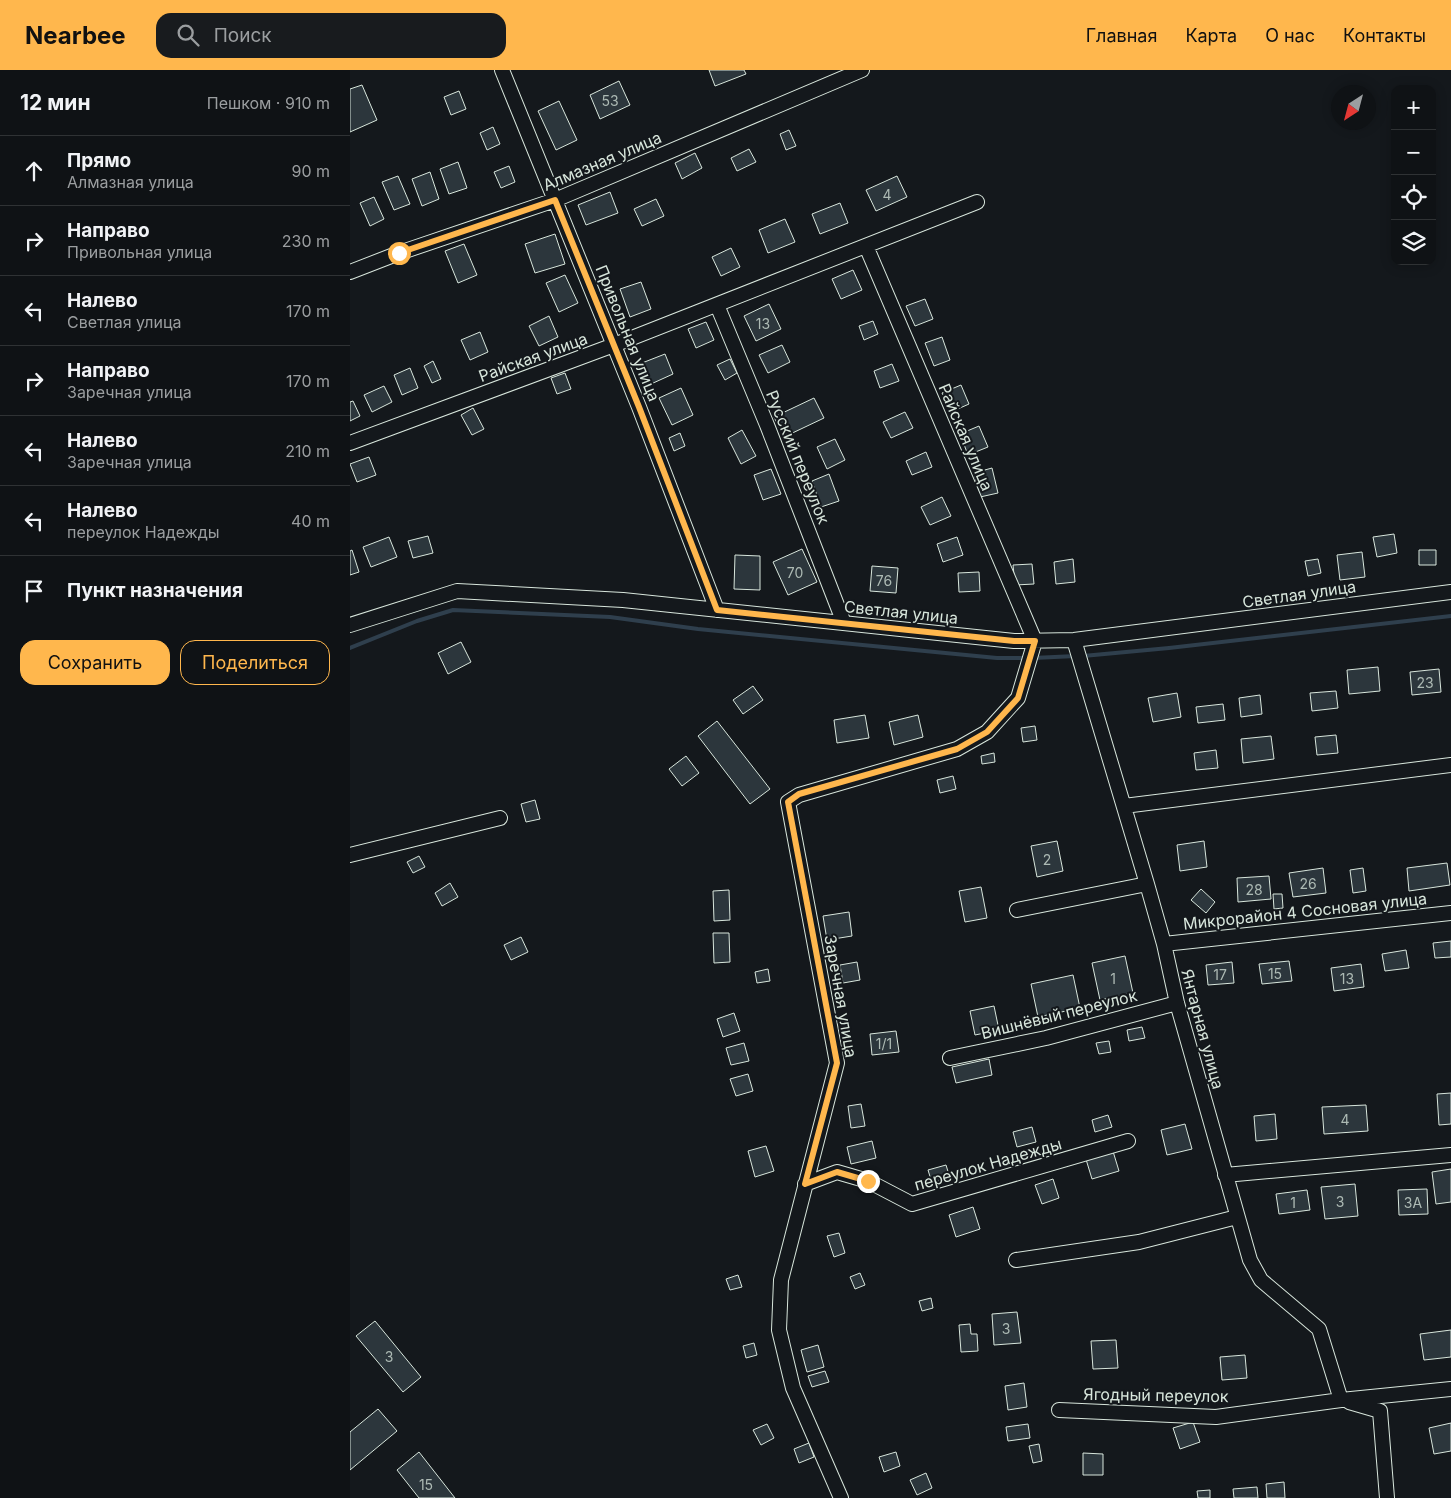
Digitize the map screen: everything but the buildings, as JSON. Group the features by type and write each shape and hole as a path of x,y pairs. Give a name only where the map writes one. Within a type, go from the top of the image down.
{"street":[{"name":"Привольная улица","path":"502,70 614,345 717,610"},
{"name":"Алмазная улица","path":"350,272 399,253 555,200 862,70"},
{"name":"Райская улица","path":"350,443 614,345 977,202"},
{"name":"Райская улица","path":"866,246 1035,641"},
{"name":"Русский переулок","path":"717,305 767,425 844,623"},
{"name":"Светлая улица","path":"350,625 457,591 623,600 1014,641 1074,640 1451,592"},
{"name":"Янтарная улица","path":"1074,640 1147,884 1164,944 1177,1003 1250,1260 1261,1280 1319,1329 1341,1400"},
{"name":"Заречная улица","path":"841,1498 793,1388 778,1330 781,1280 837,1063 788,802 799,794 957,749 987,732 1018,698 1035,641"},
{"path":"1124,806 1451,765"},
{"path":"350,855 500,818"},
{"path":"1017,910 1147,884"},
{"name":"Микрорайон 4 Сосновая улица","path":"1164,944 1451,913"},
{"name":"Вишнёвый переулок","path":"950,1058 1046,1038 1177,1003"},
{"name":"переулок Надежды","path":"805,1184 837,1172 868,1181 912,1204 1128,1141"},
{"path":"1225,1175 1451,1155"},
{"path":"1016,1260 1139,1242 1237,1217"},
{"name":"Ягодный переулок","path":"1059,1410 1216,1417 1341,1400 1451,1389"},
{"path":"1341,1400 1380,1411 1387,1498"}],"waterway":[{"path":"350,648 417,621 453,610 610,617 698,629 997,658 1026,658"},
{"path":"1083,656 1451,616"},
{"path":"1033,658 1076,656"}],"route":[{"path":"399,253 555,200 639,407 717,610 1014,641 1035,641 1018,698 987,732 957,749 799,794 788,802 837,1063 805,1184 837,1172 868,1181"}]}
